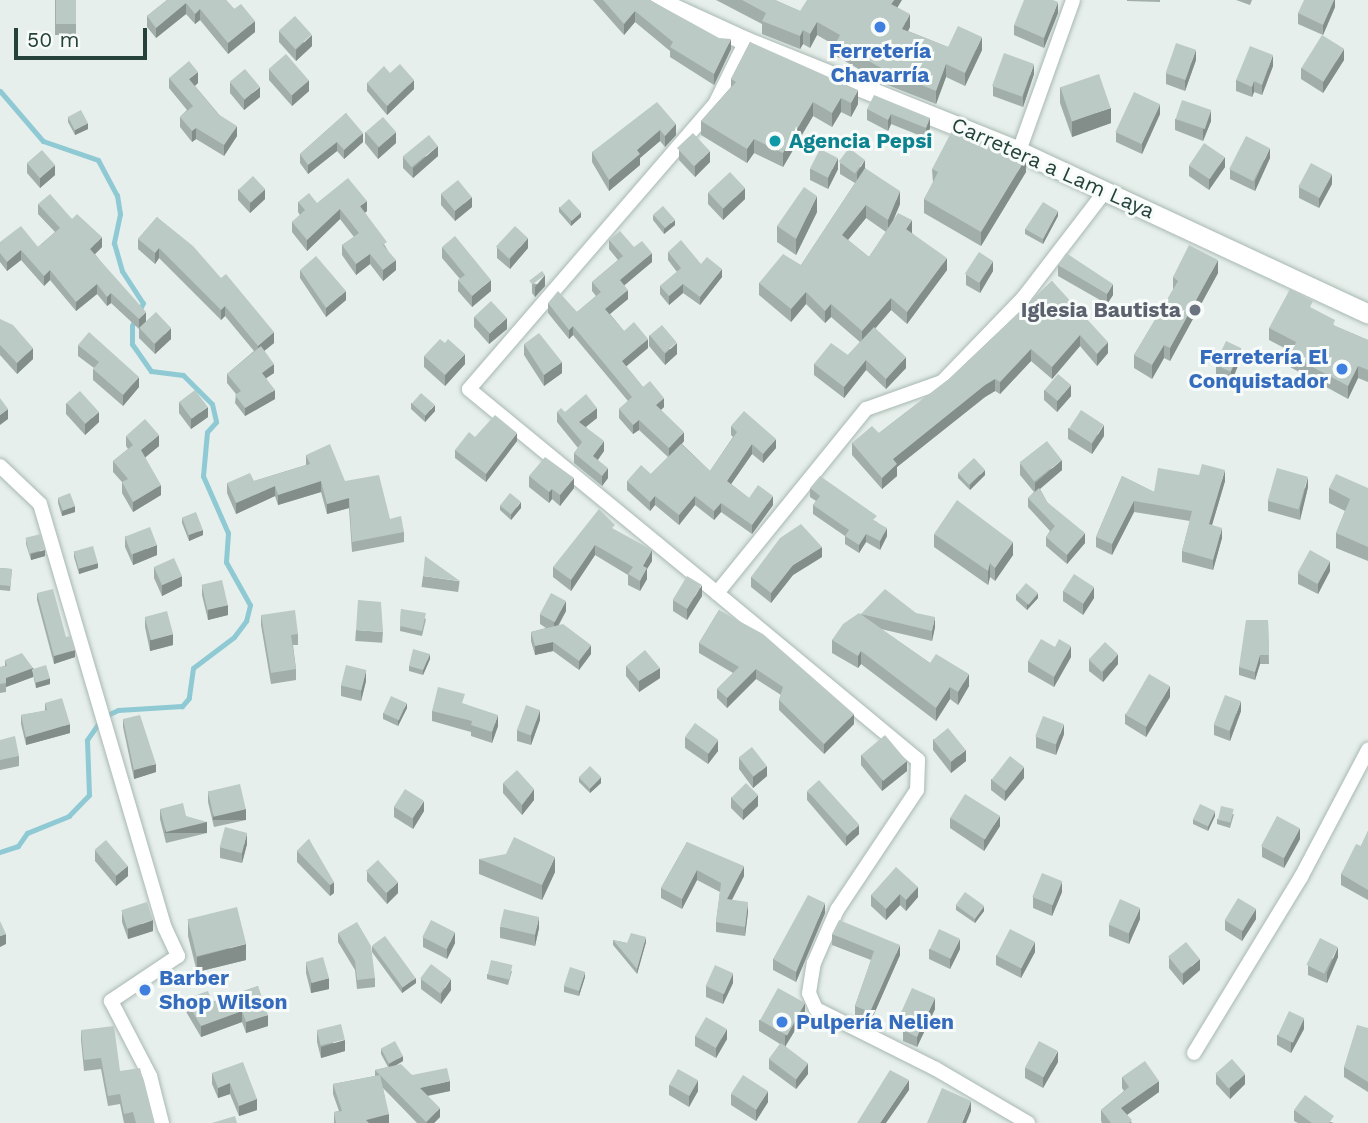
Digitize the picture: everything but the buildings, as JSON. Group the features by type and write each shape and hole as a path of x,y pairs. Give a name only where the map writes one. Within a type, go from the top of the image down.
{"main road":[{"name":"Carretera a Lam Laya","path":"656,0 746,41 1019,151 1368,314"}],"street":[{"path":"1019,151 1073,0"},
{"path":"746,41 715,104 469,389 918,760 917,790 837,910 814,963 809,993 816,1009 936,1069 1028,1123"},
{"path":"717,593 866,409 942,382 1024,297 1106,190"},
{"path":"0,466 40,504 165,928 178,956 111,1001 150,1076 162,1123"},
{"path":"1194,1053 1301,877 1368,750"}],"waterway":[{"path":"0,91 43,141 98,160 117,195 120,214 114,243 122,271 143,303 132,326 132,344 151,371 183,375 212,404 216,422 207,432 203,476 228,533 226,562 250,605 246,621 234,637 193,668 189,698 182,706 118,710 103,717 87,740 89,795 69,816 27,833 18,846 0,852"}],"place":[{"name":"Ferretería Chavarría","path":"880,27"},
{"name":"Agencia Pepsi","path":"775,141"},
{"name":"Iglesia Bautista","path":"1195,310"},
{"name":"Ferretería El Conquistador","path":"1342,369"},
{"name":"Barber Shop Wilson","path":"145,990"},
{"name":"Pulpería Nelien","path":"782,1022"}]}
